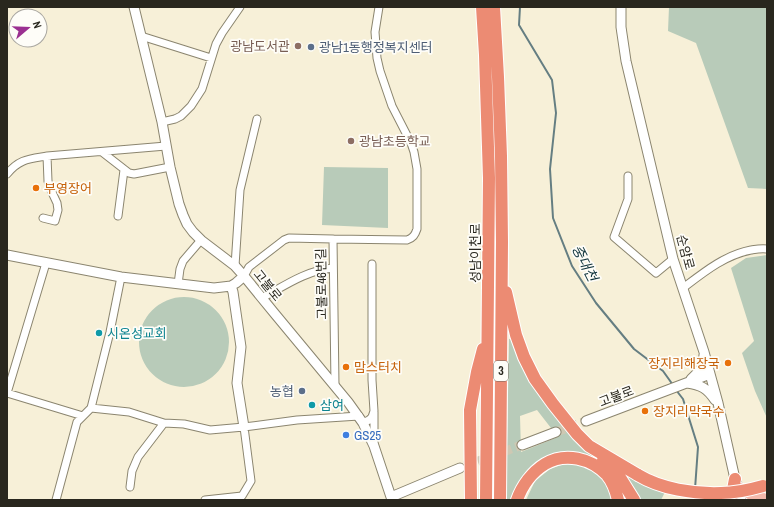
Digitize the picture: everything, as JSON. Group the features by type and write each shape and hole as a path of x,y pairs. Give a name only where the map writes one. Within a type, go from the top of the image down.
{"highway":[{"name":"성남이천로","path":"482,7 486,55 489,178 486,500"},
{"name":"성남이천로","path":"494,7 499,85 502,242 500,500"},
{"path":"501,273 516,335 524,357 535,378 577,434 619,476 634,500"},
{"path":"471,500 470,410 477,372 488,330"},
{"path":"589,446 646,480 668,488 686,491 721,493 746,491 765,486"},
{"path":"517,500 526,483 536,471 546,464 566,457 587,461 598,467 608,476 615,489 618,500"},
{"path":"731,500 737,483"}],"main road":[{"path":"737,483 751,495 767,499"}],"street":[{"name":"고불로","path":"134,7 162,122 170,167 183,215 190,228 202,240 235,266 244,276 335,386 361,420 374,446 391,499 460,468"},
{"path":"162,122 181,116 191,106 202,89 216,44 240,7"},
{"name":"고불로46번길","path":"335,386 332,268 333,239 407,240 415,235 417,229 417,169 414,152 411,142 392,106 380,72 377,58 375,32 380,7"},
{"name":"순암로","path":"621,7 621,27 626,60 673,259 704,352 742,500"},
{"path":"141,36 212,58"},
{"path":"235,266 240,190 257,119"},
{"path":"7,174 22,161 46,156 166,146"},
{"path":"102,152 129,173 134,174 170,167"},
{"path":"43,218 55,221 58,210 57,203 48,181 46,156"},
{"path":"118,216 124,170"},
{"path":"628,176 628,199 614,237 656,273 673,259"},
{"path":"7,255 120,277 214,288 231,286 236,283 244,276 249,267 284,240 289,238 333,239"},
{"path":"178,284 180,268 183,261 202,240"},
{"path":"683,288 714,265 733,255 749,250 762,248 767,249"},
{"path":"46,263 7,393 83,416"},
{"path":"372,264 372,380 374,446"},
{"path":"262,298 311,272 332,268"},
{"path":"56,500 78,422 91,408 110,332 120,277"},
{"path":"205,500 242,496 251,481 237,383 240,346 231,286"},
{"path":"687,383 700,371 703,363 704,352"},
{"path":"687,383 710,374"},
{"name":"고불로","path":"586,421 687,383"},
{"path":"687,383 696,384 704,388 718,403"},
{"path":"91,408 129,412 164,423 184,424 210,430 297,420 369,420 374,411"},
{"path":"130,486 132,470 138,457 164,423"},
{"path":"522,445 556,432"}],"green space":[{"path":"669,7 767,7 767,189 748,188 696,43 668,31"},
{"path":"324,167 388,168 388,228 322,225"},
{"path":"767,255 767,418 755,391 742,353 754,341 731,268 746,258"},
{"path":"184,297 201,301 216,310 225,325 229,342 225,359 216,374 201,383 184,387 167,383 152,374 143,359 139,342 143,325 152,310 167,301"},
{"path":"509,339 513,339 540,393 558,420 584,449 609,469 630,500 621,500 600,466 547,461 514,500 506,500","holes":["537,410 558,437 521,452 520,416"]},
{"path":"564,464 575,464 588,467 604,478 615,500 526,500 535,481 550,469"},
{"path":"621,472 665,492 661,500 638,500"}],"waterway":[{"name":"중대천","path":"520,7 519,25 552,80 556,113 550,169 553,218 572,266 596,303 634,349 663,371 673,385"},
{"name":"중대천","path":"676,390 683,399 698,447 695,489"}],"tunnel":[{"path":"556,432 586,421"},
{"path":"465,466 522,445"}],"place":[{"name":"광남도서관","path":"298,46"},
{"name":"광남1동행정복지센터","path":"311,47"},
{"name":"광남초등학교","path":"351,141"},
{"name":"부영장어","path":"36,188"},
{"name":"시온성교회","path":"99,333"},
{"name":"장지리해장국","path":"728,363"},
{"name":"맘스터치","path":"346,367"},
{"name":"농협","path":"302,391"},
{"name":"삼여","path":"312,405"},
{"name":"장지리막국수","path":"645,411"},
{"name":"GS25","path":"346,435"}]}
